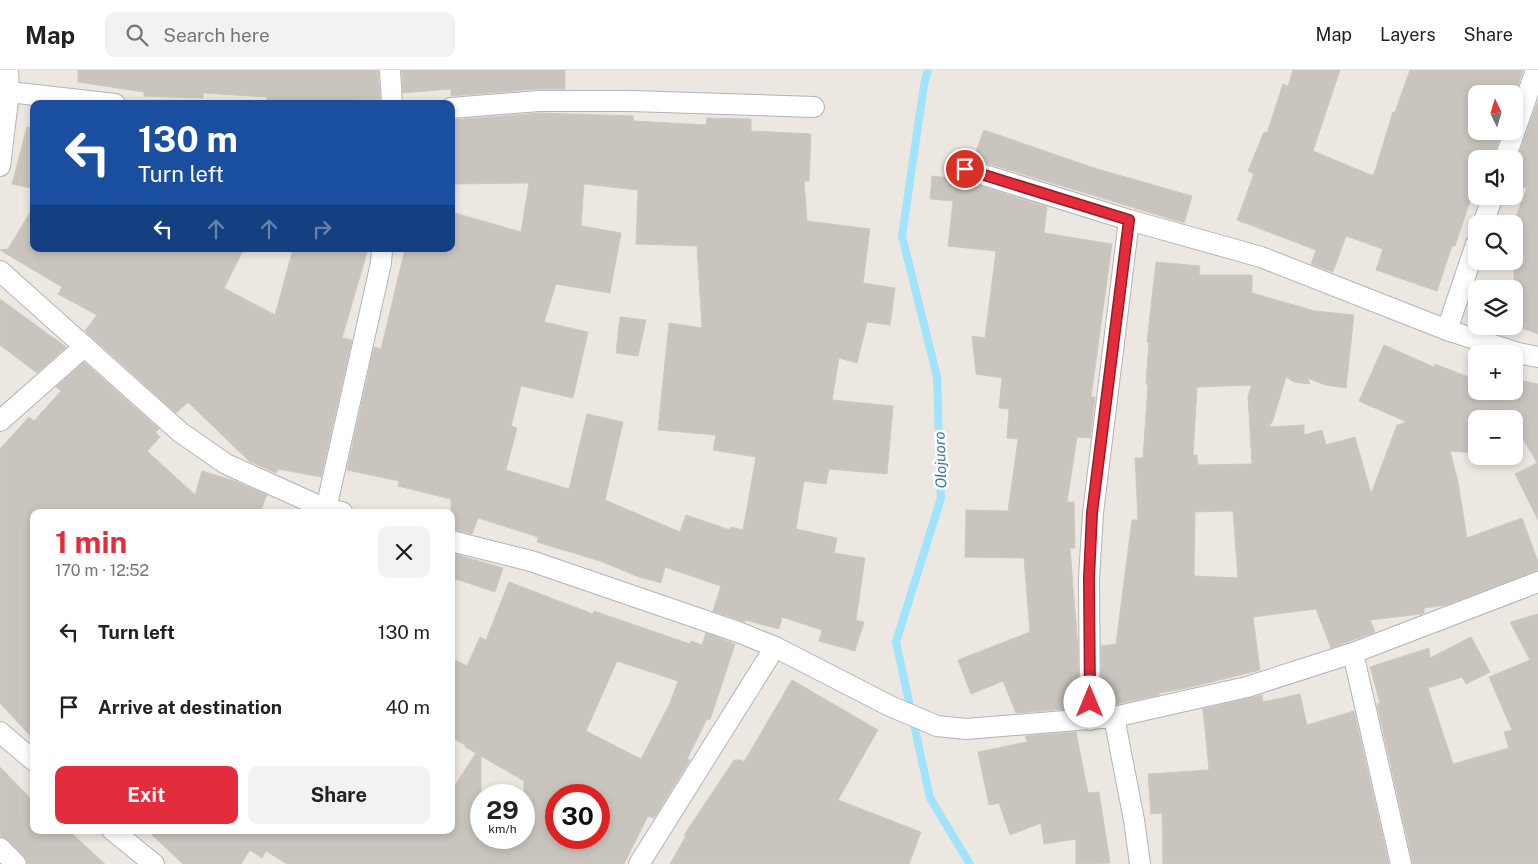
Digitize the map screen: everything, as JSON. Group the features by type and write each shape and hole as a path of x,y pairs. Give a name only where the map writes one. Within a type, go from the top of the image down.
{"street":[{"path":"0,166 9,92 8,70"},
{"path":"390,70 392,100"},
{"path":"1509,150 1536,70"},
{"path":"9,92 80,100"},
{"path":"455,108 538,101 814,107"},
{"path":"965,169 1129,220 1262,257 1447,330 1518,353 1538,357"},
{"path":"1090,720 1089,578 1092,513 1129,220"},
{"path":"334,509 382,252"},
{"path":"1447,330 1468,268"},
{"path":"0,271 180,432 226,464 332,509"},
{"path":"0,421 85,346"},
{"path":"455,542 531,561 738,632 774,647 890,706 937,726 966,729 1114,717 1247,687 1353,653 1538,582"},
{"path":"639,864 774,647"},
{"path":"1353,653 1401,864"},
{"path":"1114,717 1134,820 1140,864"},
{"path":"0,732 30,758"},
{"path":"117,834 154,864"},
{"path":"0,848 16,864"}],"building":[{"path":"78,70 378,70 380,99 267,100 267,97 203,93 203,98 144,96 144,92 78,82"},
{"path":"402,70 565,70 565,89 538,89 451,96 451,89 403,93"},
{"path":"1293,70 1340,70 1313,151 1371,175 1374,174 1393,112 1395,112 1410,70 1523,70 1518,85 1468,85 1468,140 1499,140 1496,150 1468,150 1469,205 1437,291 1376,270 1383,249 1346,236 1333,272 1311,264 1316,250 1237,220 1254,174 1248,171 1264,132 1267,133 1283,84 1288,86"},
{"path":"1537,103 1538,334 1523,328 1523,280 1514,280 1514,270 1523,270 1523,215 1516,215 1520,205 1523,205 1523,198 1527,188 1523,187 1523,150 1520,150"},
{"path":"539,113 633,116 633,121 706,125 707,118 751,119 751,131 811,134 809,181 804,181 807,221 870,229 863,283 895,288 890,325 867,322 857,363 839,358 832,400 893,406 887,474 829,469 826,484 804,481 796,529 837,538 834,553 865,558 856,620 864,622 855,651 819,641 822,630 782,617 779,629 745,620 745,622 713,611 721,586 665,567 661,583 639,577 600,561 537,542 538,537 478,518 472,534 455,530 455,509 451,509 451,499 398,486 399,481 347,470 374,347 381,349 404,252 455,252 455,213 521,232 529,183 455,184 455,120","holes":["584,184 638,190 636,244 697,246 702,328 669,323 658,430 716,435 713,450 756,457 743,530 731,527 730,530 686,515 680,532 605,500 623,422 587,414 569,489 506,470 517,428 511,426 521,386 573,398 588,332 544,322 556,284 610,293 621,233 581,226"]},
{"path":"27,127 30,127 30,188 12,184"},
{"path":"984,130 1094,168 1192,196 1184,223 973,159"},
{"path":"932,176 959,179 1047,207 1044,233 1112,244 1091,397 1095,397 1090,438 1077,437 1067,502 1074,502 1075,548 1070,548 1078,649 1078,708 1016,713 1003,681 971,694 958,660 1030,632 1024,558 965,557 966,510 1008,511 1018,439 1007,438 1009,409 999,408 1002,378 976,374 972,336 985,338 996,251 948,246 953,201 930,199"},
{"path":"30,213 30,252 242,252 224,288 275,315 292,252 367,252 342,338 352,340 321,477 278,469 276,473 249,461 188,402 176,413 85,331 97,315 58,294 62,287 0,250 8,249"},
{"path":"1156,262 1200,266 1199,275 1252,275 1252,293 1315,311 1354,315 1346,388 1325,385 1308,378 1310,384 1294,382 1286,377 1273,420 1269,427 1304,425 1304,435 1322,430 1326,445 1340,441 1339,445 1341,441 1355,437 1371,494 1397,425 1407,422 1359,401 1384,345 1434,367 1435,364 1468,377 1468,400 1523,400 1523,381 1538,384 1538,520 1515,474 1537,463 1523,438 1523,410 1468,410 1468,452 1450,451 1458,482 1467,538 1522,518 1538,562 1538,570 1446,605 1424,608 1424,613 1421,614 1370,620 1375,632 1331,648 1316,609 1253,617 1260,670 1159,693 1159,695 1102,706 1101,646 1116,644 1132,520 1138,520 1135,458 1143,458 1149,342 1147,342","holes":["1252,385 1248,396 1252,464 1198,465 1197,455 1193,455 1197,387","1233,511 1238,578 1194,576 1195,512"]},
{"path":"0,299 66,347 37,373 0,345"},
{"path":"620,317 646,320 638,356 616,353"},
{"path":"84,362 159,429 155,432 160,437 147,451 195,495 202,471 235,481 267,495 261,509 30,509 30,736 0,703 0,449 29,417 34,421 61,391 56,387"},
{"path":"455,554 503,568 495,592 456,579 455,582"},
{"path":"509,582 593,614 594,611 690,644 691,641 702,645 706,633 735,644 710,720 707,719 687,759 690,760 654,818 648,816 624,864 287,864 266,851 262,858 250,850 241,864 183,864 151,834 455,834 455,785 476,753 455,739 455,660 467,666 480,637 486,640","holes":["617,661 678,681 670,703 641,759 586,731"]},
{"path":"1538,614 1538,864 1413,864 1377,704 1380,703 1370,667 1429,648 1430,658 1471,637 1490,672 1466,684 1462,677 1428,688 1453,764 1509,748 1504,732 1512,730 1489,677 1530,660 1510,622"},
{"path":"792,680 878,730 838,800 921,832 909,864 670,864 686,836 684,835 734,760 742,760 744,762"},
{"path":"1300,694 1307,725 1354,711 1389,864 1163,864 1162,813 1151,814 1148,774 1209,770 1203,709 1262,695 1263,702"},
{"path":"1076,732 1088,793 1099,792 1110,863 1076,864 1076,839 1044,844 1041,823 1010,835 999,803 989,805 978,752 1027,742 1025,736"},
{"path":"0,767 30,798 30,834 72,834 105,864 28,864 24,856 8,840 0,836"}],"waterway":[{"name":"Olojuoro","path":"928,70 924,85 902,236 937,377 941,498 896,642 930,798 970,864"}],"route":[{"path":"965,169 1129,220 1092,513 1089,578 1090,702"}]}
